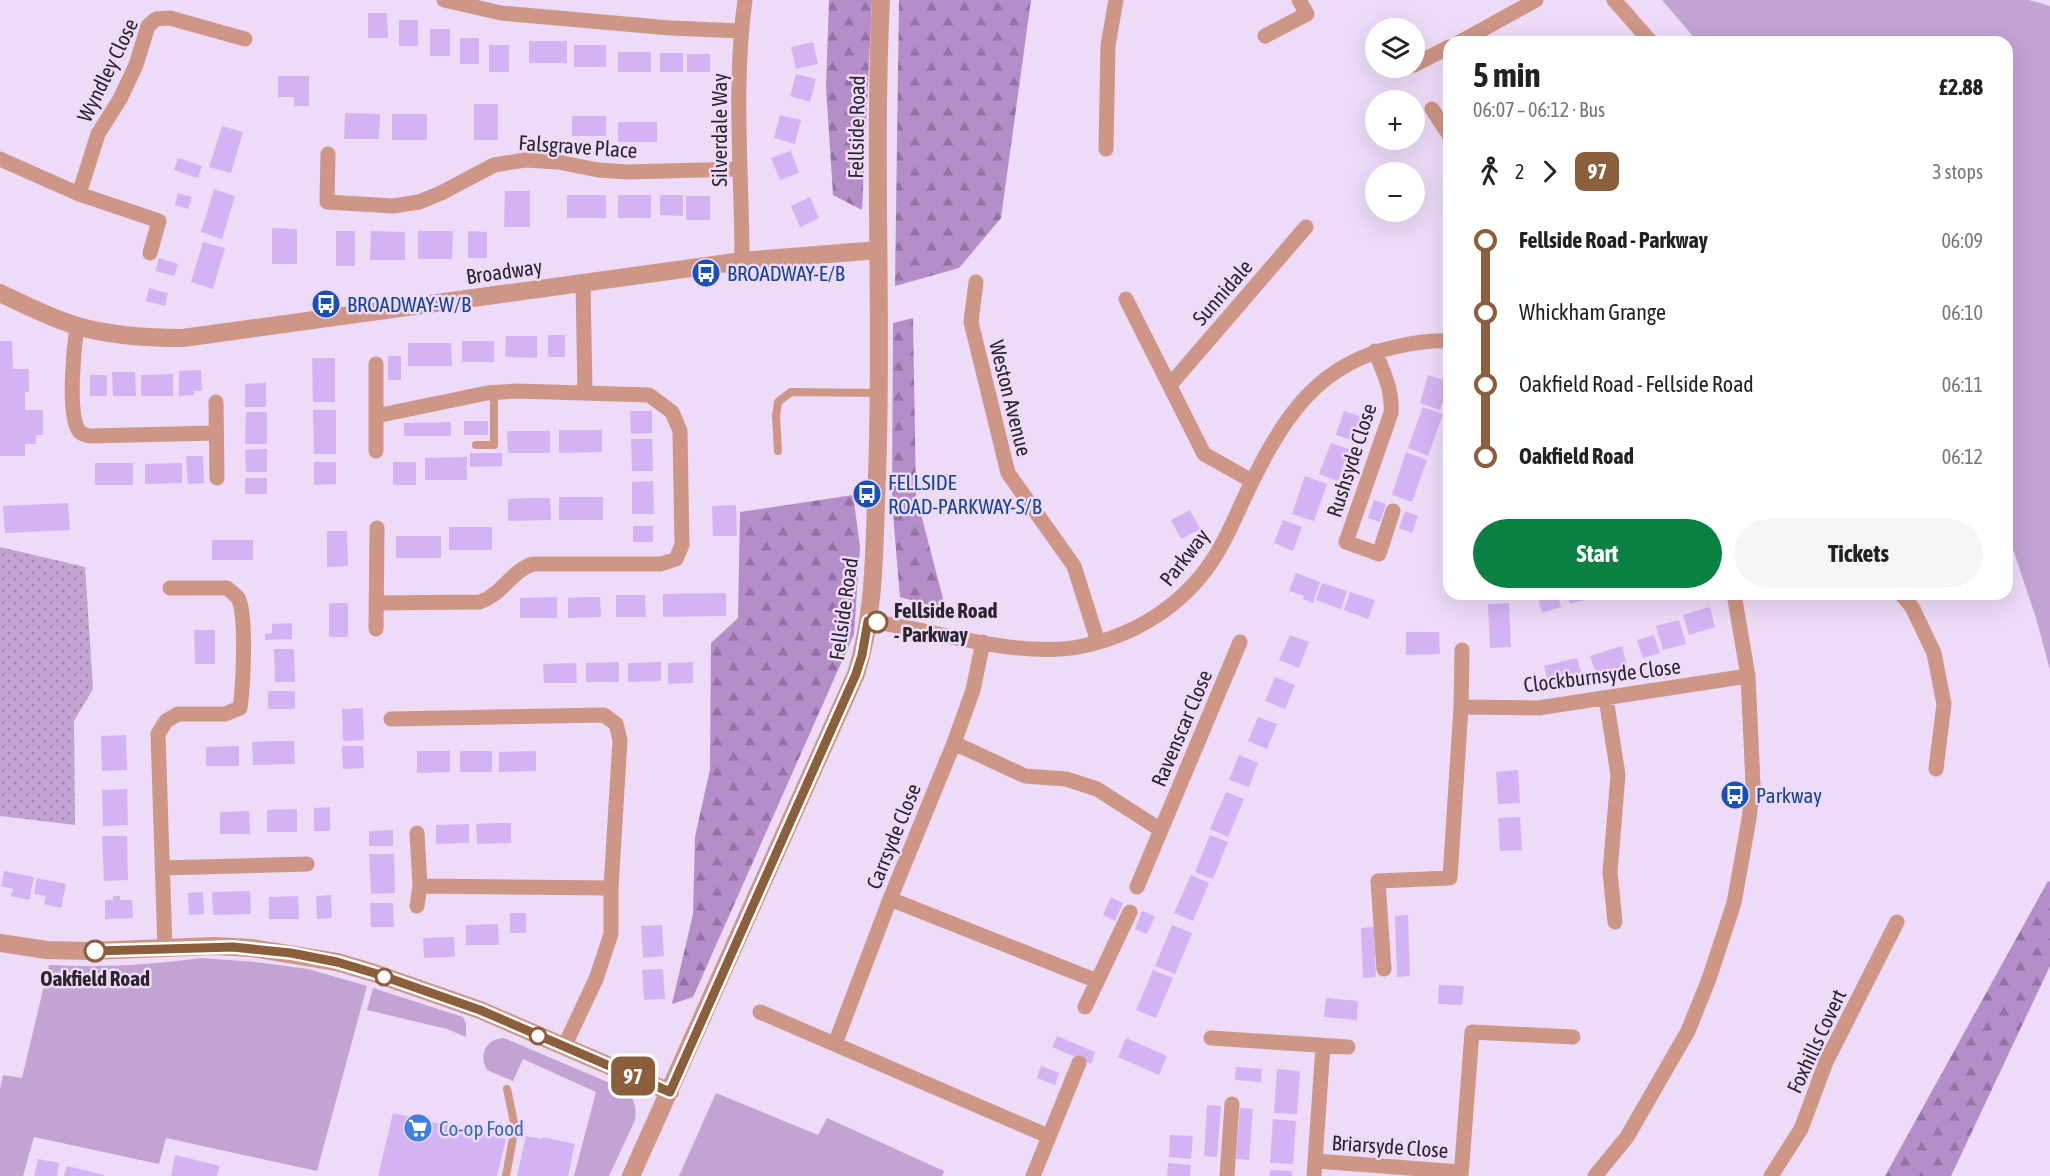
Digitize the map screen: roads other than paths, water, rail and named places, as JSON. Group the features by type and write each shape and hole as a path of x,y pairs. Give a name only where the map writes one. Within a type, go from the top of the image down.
{"street":[{"path":"444,0 501,13 670,28 741,31"},
{"name":"Silverdale Way","path":"742,261 739,169 741,31 745,0"},
{"name":"Fellside Road","path":"631,1176 856,674 862,655 873,566 880,393 878,250 881,0"},
{"path":"1107,149 1108,45 1116,0"},
{"path":"1265,36 1307,14 1299,0"},
{"path":"1471,36 1536,0"},
{"path":"1614,0 1646,36"},
{"name":"Wyndley Close","path":"79,194 98,135 120,99 136,65 148,26 156,19 170,18 245,39"},
{"path":"1425,59 1443,50"},
{"path":"1432,109 1443,126"},
{"name":"Falsgrave Place","path":"328,154 327,202 393,206 419,202 494,165 525,160 558,162 598,170 627,172 739,169"},
{"path":"0,159 79,194 159,221 150,253"},
{"name":"Sunnidale","path":"1170,384 1306,227"},
{"name":"Broadway","path":"0,293 77,326 122,335 183,338 742,261 878,250"},
{"path":"583,282 585,393"},
{"name":"Weston Avenue","path":"976,282 971,322 1008,473 1074,566 1098,642"},
{"path":"1126,299 1204,454 1252,481"},
{"path":"77,326 73,352 72,403 76,426 84,435 216,433"},
{"name":"Parkway","path":"868,621 1022,648 1064,650 1129,632 1175,602 1212,562 1276,435 1311,391 1346,365 1375,351 1421,341 1443,341"},
{"name":"Rushsyde Close","path":"1375,351 1390,388 1392,413 1346,542 1379,554 1393,511"},
{"path":"376,364 376,451"},
{"path":"376,416 494,392 649,395 672,412 680,431 682,545 676,559 662,564 533,564 517,571 498,592 480,602 376,603"},
{"path":"216,402 218,478"},
{"path":"376,629 377,528"},
{"path":"165,949 158,734 166,721 178,714 225,714 240,708 242,693 242,615 238,598 227,588 170,588"},
{"path":"1595,1176 1627,1137 1688,1031 1709,979 1734,903 1753,784 1748,676 1735,600"},
{"path":"1906,600 1912,607 1934,653 1944,704 1936,769"},
{"name":"Carrsyde Close","path":"835,1044 890,899 954,742 973,690 983,642"},
{"name":"Ravenscar Close","path":"1137,887 1240,642"},
{"path":"1384,969 1378,881 1450,878 1461,707 1462,650"},
{"name":"Clockburnsyde Close","path":"1461,707 1538,708 1748,676"},
{"path":"1606,698 1618,775 1610,872 1615,922"},
{"path":"391,719 604,716 616,724 620,740 611,888 611,934 596,979 564,1047"},
{"path":"954,742 1024,776 1066,779 1097,789 1161,830"},
{"path":"417,833 420,886 417,906"},
{"path":"162,868 307,864"},
{"path":"420,886 611,888"},
{"path":"890,899 1097,981"},
{"path":"1085,1007 1130,912"},
{"name":"Foxhills Covert","path":"1771,1176 1801,1129 1826,1062 1897,922"},
{"path":"0,943 46,950 78,951 214,946 252,948 337,962 480,1010 670,1092"},
{"path":"760,1012 1048,1136"},
{"path":"1461,1174 1472,1032 1573,1037"},
{"path":"1211,1038 1348,1047"},
{"name":"Briarsyde Close","path":"1323,1046 1315,1169 1461,1174"},
{"path":"1033,1176 1079,1063"},
{"path":"1227,1176 1232,1104"}],"lane":[{"path":"476,445 494,445 494,392"},
{"path":"778,451 776,416 778,402 791,392 880,393"},
{"path":"506,1176 515,1127 507,1089"}],"place":[{"name":"BROADWAY-E/B","path":"706,273"},
{"name":"BROADWAY-W/B","path":"326,304"},
{"name":"FELLSIDE ROAD-PARKWAY-S/B","path":"867,494"},
{"name":"Fellside Road - Parkway","path":"877,622"},
{"name":"Parkway","path":"1735,795"},
{"name":"Oakfield Road","path":"95,951"},
{"name":"Co-op Food","path":"418,1128"}]}
